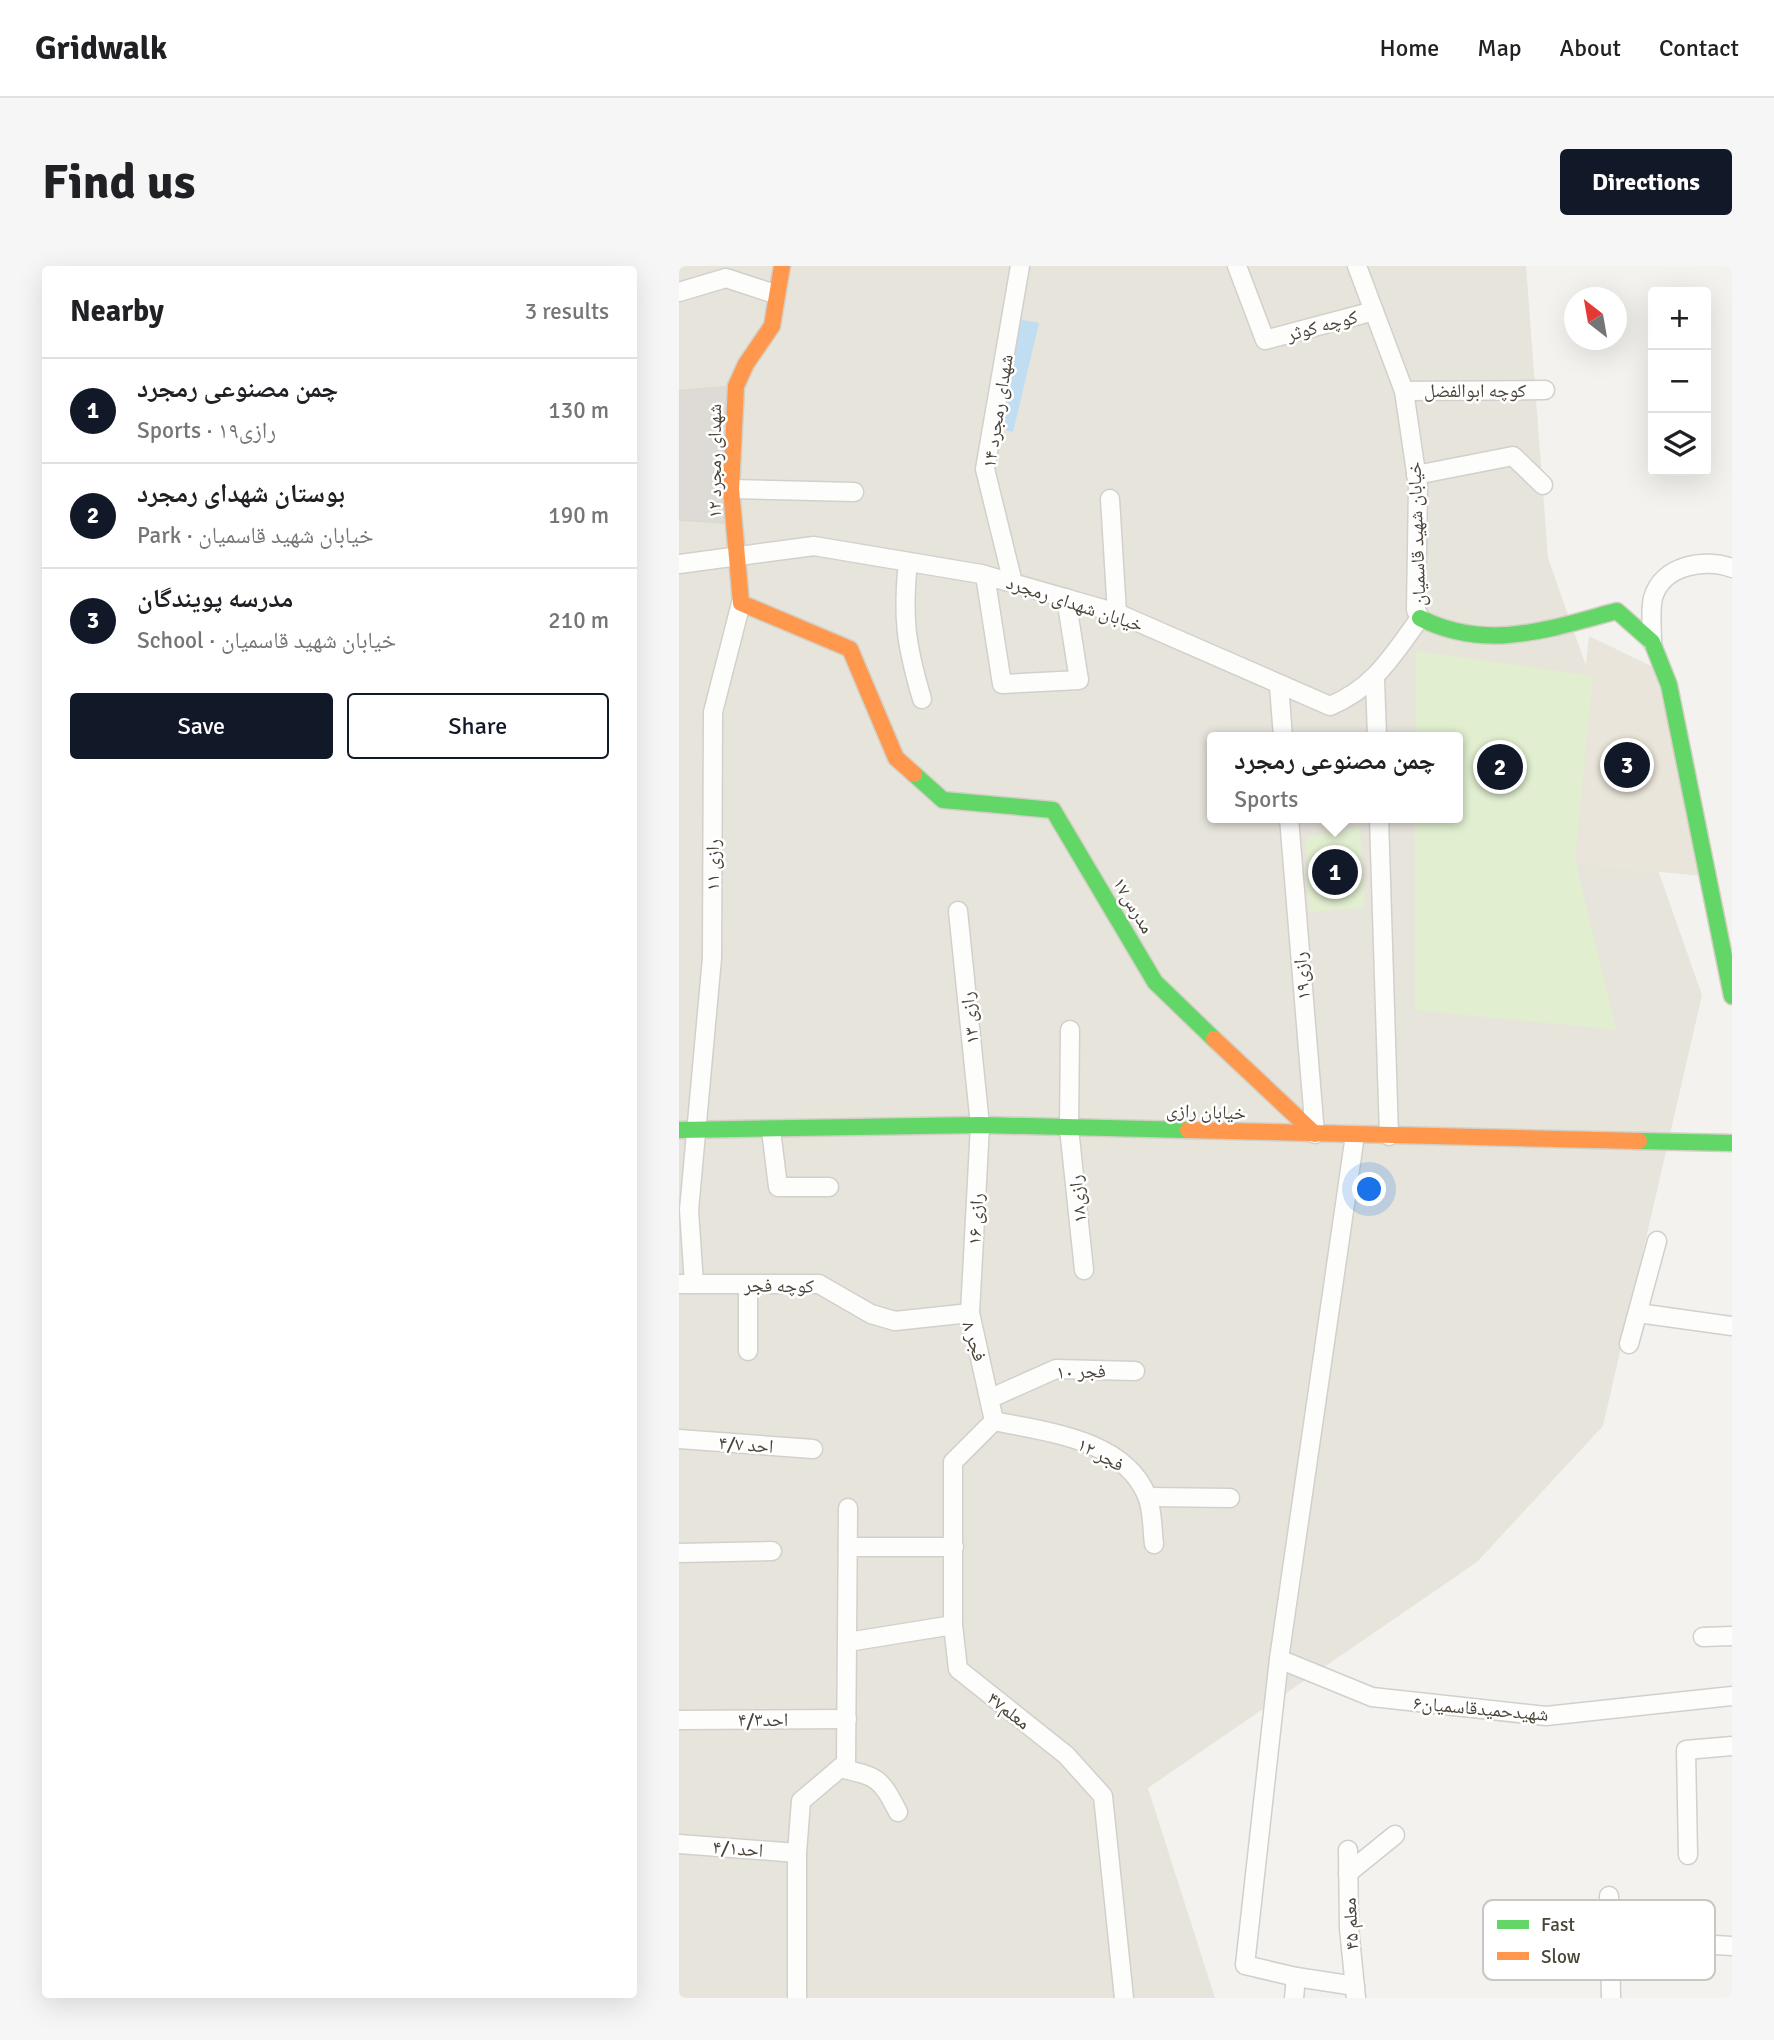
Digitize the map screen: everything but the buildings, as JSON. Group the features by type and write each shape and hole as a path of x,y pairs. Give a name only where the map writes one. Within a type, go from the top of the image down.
{"street":[{"name":"شهدای رمجرد ۱۲","path":"741,603 731,489 736,386 746,365 772,326 775,294 782,266"},
{"name":"کوچه کوثر","path":"1237,266 1265,340 1374,311"},
{"name":"خیابان شهید قاسمیان","path":"1357,266 1404,391 1416,475 1416,610 1420,618 1431,625 1465,637 1522,634 1617,611 1652,642 1669,685 1732,996"},
{"path":"679,292 717,273 775,294"},
{"name":"شهدای رمجرد ۱۴","path":"1013,583 985,470 1020,273"},
{"name":"کوچه ابوالفضل","path":"1404,391 1545,390"},
{"path":"1416,475 1513,456 1543,485"},
{"path":"731,489 854,492"},
{"path":"1111,499 1117,613"},
{"name":"خیابان شهدای رمجرد","path":"679,564 814,546 985,575 1117,613 1330,706 1353,696 1375,679 1420,618"},
{"path":"908,562 903,610 908,652 922,698"},
{"path":"1652,642 1653,596 1671,572 1697,562 1732,568"},
{"path":"985,575 1002,684 1079,680 1066,598"},
{"name":"مدرس۱۷","path":"741,603 851,649 895,758 943,800 1053,810 1155,982 1315,1134"},
{"name":"رازی ۱۱","path":"686,1284 689,1210 687,1130 712,958 713,712 741,603"},
{"path":"1375,679 1377,732"},
{"path":"1279,686 1283,732"},
{"name":"رازی۱۹","path":"1289,823 1315,1134"},
{"path":"1379,823 1389,1136"},
{"name":"رازی ۱۳","path":"958,911 981,1125"},
{"name":"رازی۱۸","path":"1070,1030 1069,1128 1084,1270"},
{"name":"خیابان رازی","path":"687,1130 981,1125 1732,1143"},
{"name":"رازی ۱۶","path":"970,1313 981,1125"},
{"path":"771,1130 778,1187 829,1187"},
{"path":"1355,1135 1279,1659 1245,1965 1355,1992"},
{"path":"1629,1344 1657,1241"},
{"name":"کوچه فجر","path":"686,1284 819,1284 871,1314"},
{"path":"748,1285 748,1351"},
{"name":"فجر ۸","path":"871,1314 895,1321 970,1313 994,1420"},
{"path":"1638,1313 1732,1326"},
{"name":"فجر ۱۰","path":"991,1398 1056,1369 1135,1371"},
{"name":"فجر ۱۲","path":"994,1420 1080,1440 1129,1467 1148,1497 1154,1544"},
{"name":"معلم۴۷","path":"994,1420 953,1462 953,1625 958,1670 1066,1755 1103,1796 1124,1998"},
{"name":"احد ۴/۷","path":"679,1439 813,1449"},
{"path":"1148,1497 1230,1498"},
{"path":"797,1998 797,1853 801,1801 846,1763 848,1508"},
{"path":"848,1547 954,1547"},
{"path":"679,1553 772,1551"},
{"path":"848,1643 953,1625"},
{"path":"1703,1637 1732,1636"},
{"name":"شهیدحمیدقاسمیان۶","path":"1279,1659 1372,1697 1546,1716 1732,1696"},
{"name":"احد۴/۳","path":"679,1720 847,1719"},
{"path":"1688,1855 1686,1750 1732,1746"},
{"path":"840,1768 869,1775 884,1784 898,1812"},
{"path":"1348,1873 1395,1835"},
{"name":"احد۴/۱","path":"679,1844 797,1853"},
{"name":"معلم ۴۵","path":"1348,1850 1355,1992"},
{"path":"1609,1896 1609,1900"},
{"path":"1294,1998 1296,1977"},
{"path":"1611,1980 1611,1998"}],"shaded area":[{"path":"679,266 1526,266 1548,558 1702,995 1603,1426 1477,1562 1148,1788 1215,1998 679,1998"},
{"path":"1589,636 1655,668 1703,876 1565,863"}],"green space":[{"path":"1416,651 1593,676 1575,859 1616,1030 1415,1010 1415,823 1463,823 1463,732 1416,732"},
{"path":"1360,827 1365,908 1309,912 1306,837"}],"water":[{"path":"1008,317 1039,323 1013,432 993,427"}],"traffic: fast":[{"path":"1420,618 1469,634 1494,635 1542,630 1617,611 1652,642 1669,685 1732,996"},
{"path":"914,774 943,800 1053,810 1155,982 1214,1039"},
{"path":"679,1130 980,1125 1188,1130"},
{"path":"1639,1141 1732,1143"}],"traffic: slow":[{"path":"782,266 772,326 746,364 736,386 731,489 741,603 850,649 896,758 914,774"},
{"path":"1214,1039 1315,1134"},
{"path":"1188,1130 1639,1141"}],"place":[{"name":"مدرسه پویندگان","path":"1627,765"},
{"name":"بوستان شهدای رمجرد","path":"1500,767"},
{"name":"چمن مصنوعی رمجرد","path":"1335,872"}]}
